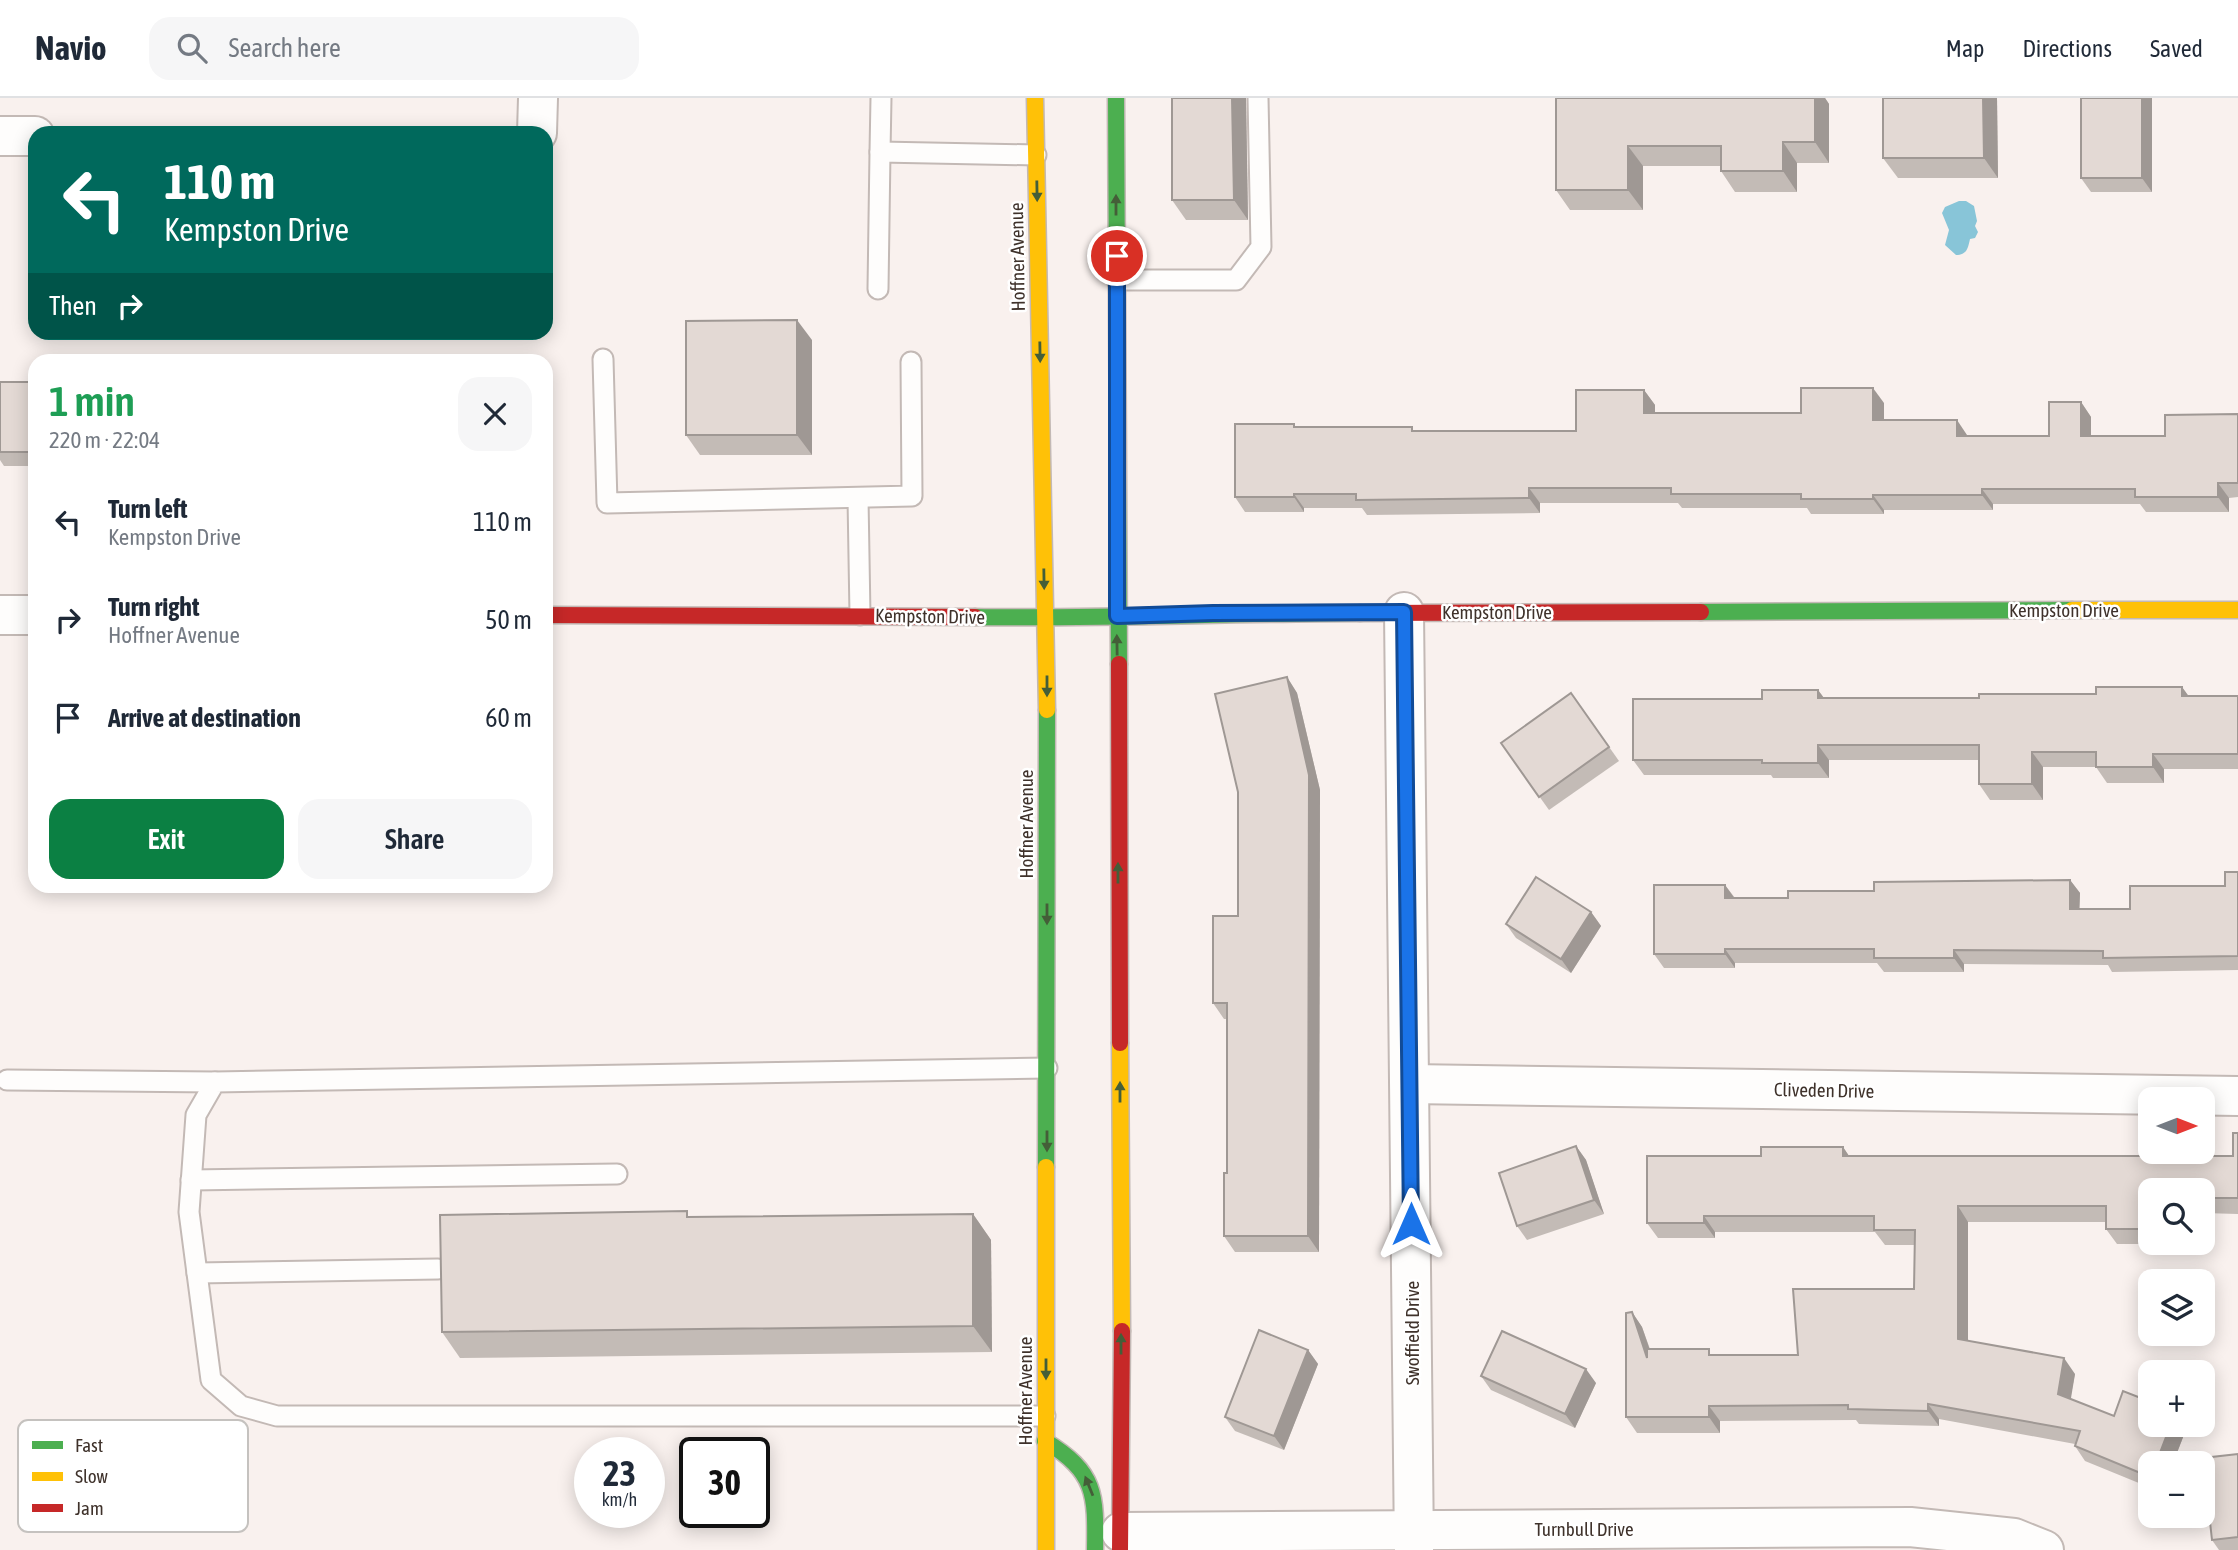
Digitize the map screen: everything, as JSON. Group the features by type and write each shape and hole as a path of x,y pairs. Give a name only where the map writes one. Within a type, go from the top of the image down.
{"main road":[{"name":"Hoffner Avenue","path":"1035,98 1047,671 1046,1550"},
{"path":"1112,1544 1122,1398 1116,98"},
{"name":"Kempston Drive","path":"553,615 1045,618 1213,613 2238,610"},
{"path":"1045,1441 1076,1462 1090,1485 1094,1503 1112,1544"}],"street":[{"path":"537,126 538,98"},
{"path":"0,136 28,136"},
{"name":"Swoffield Drive","path":"1404,612 1414,1540"},
{"path":"0,615 28,615"},
{"name":"Cliveden Drive","path":"1410,1084 2238,1096"},
{"name":"Turnbull Drive","path":"1112,1544 1414,1540 1910,1527 2014,1538 2044,1550"}],"lane":[{"path":"878,289 881,98"},
{"path":"1117,280 1236,279 1261,247 1258,98"},
{"path":"880,152 1037,155"},
{"path":"603,359 607,503 912,496 911,362"},
{"path":"859,498 860,615"},
{"path":"7,1080 215,1083 1047,1068"},
{"path":"215,1083 196,1115 190,1212 211,1380 241,1406 278,1416 1045,1416"},
{"path":"191,1180 617,1174"},
{"path":"197,1273 438,1269"}],"water":[{"path":"1966,201 1974,206 1978,232 1975,238 1970,239 1965,252 1956,255 1945,245 1949,230 1942,213 1945,207"}],"building":[{"path":"1172,98 1232,98 1234,200 1172,200"},
{"path":"1556,98 1815,98 1815,142 1783,142 1783,171 1721,171 1721,146 1628,146 1628,190 1556,190"},
{"path":"1883,98 1983,98 1984,158 1883,158"},
{"path":"2081,98 2142,98 2142,178 2081,178"},
{"path":"797,320 797,435 686,435 686,321"},
{"path":"0,382 28,382 28,452 0,452"},
{"path":"1801,388 1873,388 1873,420 1957,420 1957,436 2049,436 2049,402 2081,402 2081,436 2165,436 2165,415 2238,414 2238,483 2218,483 2218,497 2135,497 2135,489 1982,489 1982,495 1873,495 1873,499 1801,499 1801,494 1671,494 1671,488 1529,488 1529,498 1356,500 1356,494 1235,497 1235,424 1412,427 1412,431 1576,431 1576,390 1644,390 1644,413 1801,413"},
{"path":"1287,677 1309,775 1308,1236 1224,1236 1224,1173 1227,1173 1227,1003 1213,1003 1213,916 1238,916 1238,792 1215,694"},
{"path":"2096,687 2182,687 2182,696 2238,696 2238,754 2153,754 2153,767 2096,767 2096,752 2032,752 2032,784 1979,784 1979,745 1818,745 1818,763 1633,760 1633,699 1762,699 1762,690 1818,690 1818,698 1979,698 1979,694 2096,694"},
{"path":"1571,693 1609,747 1539,797 1501,743"},
{"path":"2225,872 2238,872 2238,956 2103,958 2103,951 1954,950 1954,958 1874,958 1874,949 1725,949 1725,954 1654,954 1654,885 1725,885 1725,898 1788,898 1788,891 1874,891 1874,882 2070,880 2070,909 2130,909 2130,886 2225,886"},
{"path":"1536,877 1591,912 1561,959 1506,924"},
{"path":"2233,1133 2238,1133 2238,1198 2215,1198 2215,1178 2138,1178 2138,1229 2106,1229 2106,1206 1958,1206 1958,1339 2064,1358 2058,1394 2114,1416 2123,1391 2138,1397 2138,1437 2166,1437 2161,1451 2138,1451 2138,1472 2075,1446 2080,1431 1928,1404 1928,1411 1848,1409 1848,1405 1709,1406 1709,1417 1626,1417 1626,1313 1632,1312 1647,1358 1647,1349 1709,1349 1709,1355 1798,1355 1793,1289 1914,1289 1915,1230 1874,1230 1874,1216 1704,1216 1704,1223 1647,1223 1647,1156 1761,1156 1761,1147 1843,1147 1843,1156 2138,1156 2138,1164 2216,1164 2216,1156 2233,1156"},
{"path":"1576,1146 1594,1200 1517,1226 1499,1173"},
{"path":"687,1211 687,1217 973,1214 973,1326 442,1332 440,1215"},
{"path":"1259,1330 1308,1350 1274,1436 1225,1417"},
{"path":"1502,1331 1586,1369 1565,1414 1481,1376"},
{"path":"2238,1454 2238,1537 2212,1540 2211,1528 2215,1528 2215,1457"}],"traffic: fast":[{"path":"1116,98 1119,664"},
{"path":"1701,612 2072,610"},
{"path":"975,617 1360,613"},
{"path":"1046,1167 1047,710"},
{"path":"1045,1441 1074,1463 1090,1486 1095,1514 1095,1550"}],"traffic: slow":[{"path":"1035,98 1047,710"},
{"path":"2072,610 2238,610"},
{"path":"1120,1043 1122,1331"},
{"path":"1046,1167 1046,1550"}],"traffic: jam":[{"path":"1360,613 1701,612"},
{"path":"553,615 975,617"},
{"path":"1119,664 1120,1043"},
{"path":"1120,1550 1122,1331"}],"route":[{"path":"1117,256 1117,616 1404,612 1411,1224"}]}
